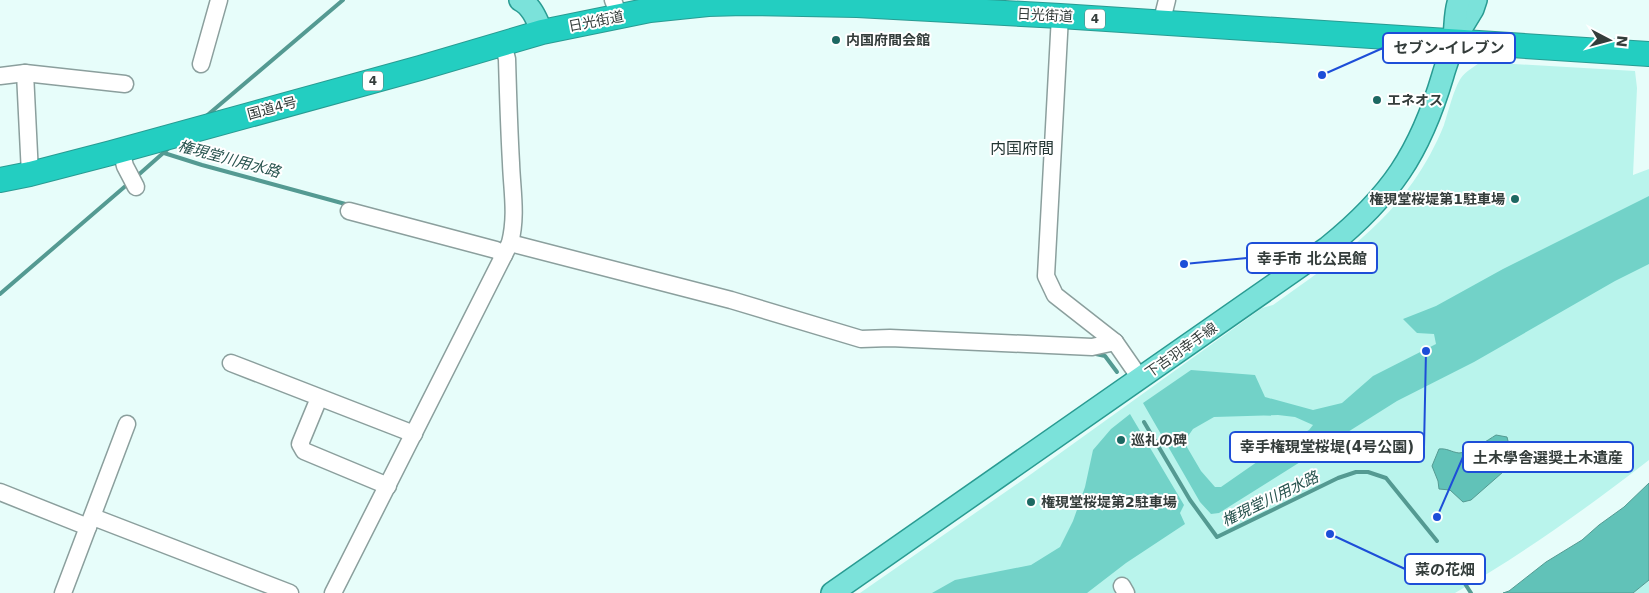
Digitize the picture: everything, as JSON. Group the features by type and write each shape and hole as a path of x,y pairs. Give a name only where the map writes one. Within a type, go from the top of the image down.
{"highway":[{"name":"日光街道","path":"542,32 616,8 650,10 708,4 857,2 1161,24 1649,54"},
{"name":"国道4号","path":"0,180 121,150 542,32"}],"main road":[{"path":"520,0 524,1 534,14 542,32"},
{"path":"1453,42 1459,0"},
{"path":"1453,42 1473,9 1476,0"},
{"name":"下吉羽幸手線","path":"832,593 1328,247 1354,225 1383,196 1405,166 1420,139 1453,42"}],"street":[{"path":"201,64 219,0"},
{"path":"1161,24 1168,0"},
{"path":"1060,16 1046,276 1055,295 1115,342 1140,378"},
{"path":"333,593 507,249 514,226 514,201 507,60 503,44"},
{"path":"0,76 25,74 125,84"},
{"path":"25,74 30,174"},
{"path":"121,150 125,166 136,186"},
{"path":"349,211 496,250 507,249 731,300 861,339 890,338 1092,347 1115,342"},
{"path":"231,363 414,434"},
{"path":"319,398 300,444 304,451 388,486"},
{"path":"70,591 91,522 126,424"},
{"path":"0,492 91,522 290,593"}],"shaded area":[{"path":"1481,62 1635,71 1637,88 1633,175 1649,169 1649,460 1554,530 1505,563 1455,593 860,593 1027,477 1262,308 1273,305 1330,264 1366,234 1399,201 1417,175 1430,155 1441,132 1458,82 1470,69"},
{"path":"1649,196 1649,264 1615,281 1474,362 1397,401 1219,513 1211,514 1200,502 1143,403 1191,370 1255,375 1265,397 1313,410 1342,403 1373,376 1436,344 1434,334 1417,333 1403,319 1436,306 1503,269","holes":["1278,415 1295,417 1313,425 1309,430 1274,450 1221,487 1215,487 1201,471 1184,442 1193,429 1214,417"]},
{"path":"1130,414 1184,505 1180,513 1185,524 1126,563 1087,593 932,593 955,580 1031,565 1060,547 1073,521 1085,487 1093,450 1111,429"},
{"path":"1496,435 1507,437 1512,457 1503,472 1471,500 1463,502 1450,490 1439,489 1432,466 1439,449 1459,453 1468,451"},
{"path":"1649,483 1649,580 1633,593 1503,593 1509,591 1546,562 1582,540 1624,507"},
{"path":"1649,580 1649,593 1633,593"}],"waterway":[{"path":"204,118 343,0"},
{"name":"権現堂川用水路","path":"136,177 170,147"},
{"name":"権現堂川用水路","path":"164,153 349,205"},
{"name":"権現堂川用水路","path":"0,294 129,183"},
{"name":"権現堂川用水路","path":"1096,354 1105,356 1117,372"},
{"name":"権現堂川用水路","path":"1144,422 1190,500 1217,537 1338,478 1356,472 1368,472 1386,478 1437,541"},
{"name":"権現堂川用水路","path":"1460,576 1471,593"}],"place":[{"name":"内国府間会館","path":"836,40"},
{"name":"セブン-イレブン","path":"1322,75"},
{"name":"エネオス","path":"1377,100"},
{"name":"権現堂桜堤第1駐車場","path":"1515,199"},
{"name":"幸手市 北公民館","path":"1184,264"},
{"name":"幸手権現堂桜堤(4号公園)","path":"1426,351"},
{"name":"巡礼の碑","path":"1121,440"},
{"name":"権現堂桜堤第2駐車場","path":"1031,502"},
{"name":"土木學舎選奨土木遺産","path":"1437,517"},
{"name":"菜の花畑","path":"1330,534"}],"district":[{"name":"内国府間","path":"1022,148"}]}
